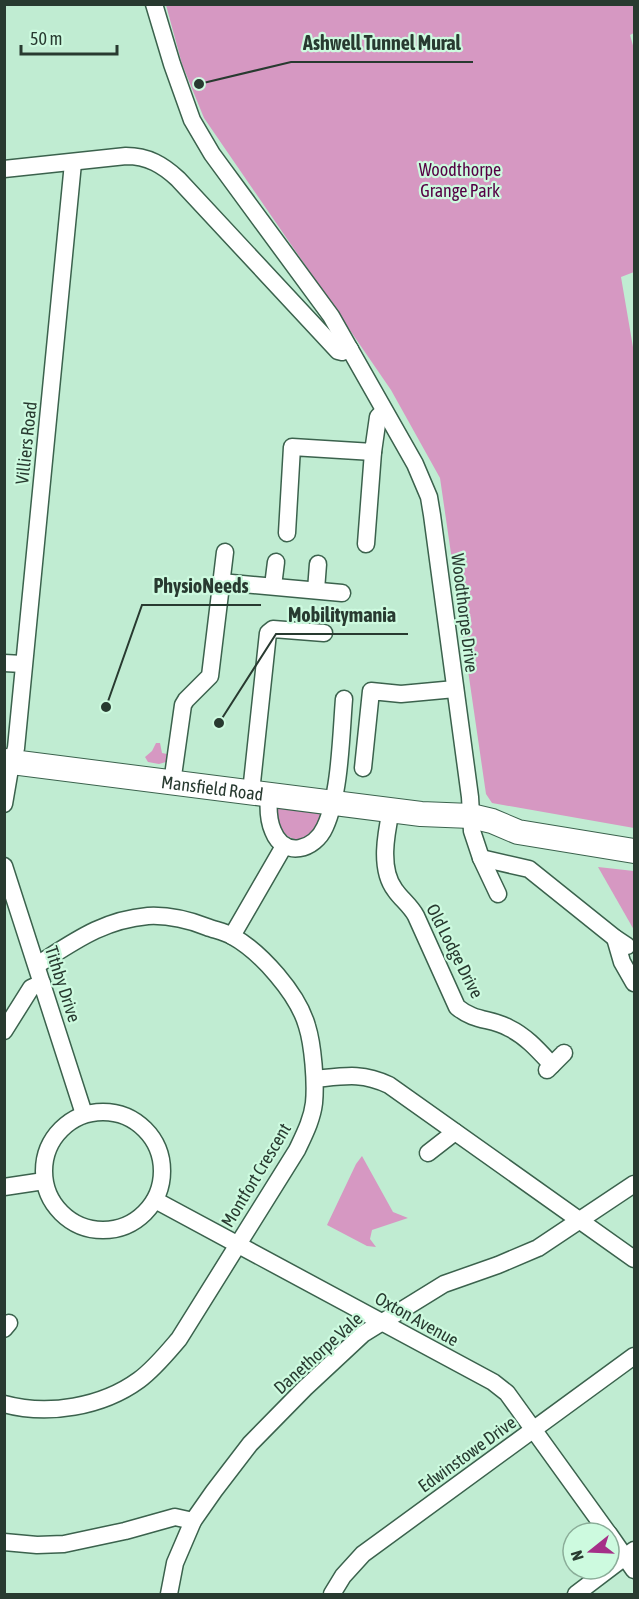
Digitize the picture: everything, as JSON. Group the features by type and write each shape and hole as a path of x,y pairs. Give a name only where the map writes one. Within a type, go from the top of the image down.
{"highway":[{"name":"Mansfield Road","path":"8,761 421,814 471,824 492,821 518,832 634,851"}],"street":[{"name":"Woodthorpe Drive","path":"154,4 192,120 212,154 331,316 415,464 429,497 471,824 482,858 498,894"},
{"path":"4,169 126,156 141,157 163,165 338,351 350,349"},
{"name":"Villiers Road","path":"8,761 16,748 73,163"},
{"path":"366,544 373,452 378,417 384,411"},
{"path":"287,533 292,447 373,452"},
{"path":"172,783 183,705 210,676 216,575 225,552"},
{"path":"273,586 276,562"},
{"path":"316,590 318,564"},
{"path":"216,575 273,586 342,593"},
{"path":"324,633 273,629 268,633 260,793 273,833 284,846 303,849 314,843 326,826 334,803 344,699"},
{"path":"4,663 23,664"},
{"path":"363,768 371,691 401,694 455,689"},
{"path":"4,804 8,761"},
{"name":"Old Lodge Drive","path":"391,810 385,861 389,880 412,908 458,1007 467,1016 508,1027 554,1063"},
{"path":"232,936 284,846"},
{"path":"482,858 529,869 621,942 622,962 634,983"},
{"name":"Tithby Drive","path":"4,866 84,1114"},
{"name":"Montfort Crescent","path":"4,1404 18,1408 45,1410 72,1407 107,1397 139,1380 169,1352 297,1150 307,1129 314,1105 315,1079 307,1025 285,983 253,951 232,936 192,921 151,916 119,920 93,930 37,965"},
{"path":"4,1031 31,988 42,983"},
{"path":"315,1079 355,1075 373,1077 389,1085 634,1259"},
{"path":"102,1111 119,1114 135,1121 148,1133 158,1148 162,1165 161,1183 155,1200 146,1212 135,1221 107,1230 90,1229 60,1212 50,1197 44,1181 46,1153 60,1129 71,1120 84,1114 102,1111"},
{"path":"428,1153 455,1132"},
{"path":"4,1187 44,1181"},
{"name":"Danethorpe Vale","path":"169,1594 174,1563 193,1521 214,1491 250,1444 363,1334 444,1284 538,1248 634,1184"},
{"name":"Oxton Avenue","path":"155,1200 239,1243 493,1382 507,1393 600,1521"},
{"name":"Edwinstowe Drive","path":"332,1594 343,1576 363,1554 634,1356"},
{"path":"4,1542 37,1545 64,1544 125,1532 175,1516 193,1521"},
{"name":"Oxton Avenue","path":"621,1547 632,1559"},
{"path":"576,1594 632,1559"}],"green space":[{"name":"Woodthorpe Grange Park","path":"166,5 634,5 634,33 630,35 634,49 634,272 621,277 634,353 634,828 492,803 486,794 440,478 391,390 204,118 182,64"},
{"path":"156,743 160,743 162,753 167,754 166,762 159,764 148,762 145,757"},
{"path":"276,805 323,812 312,833 307,837 295,839 280,830"},
{"path":"598,867 634,871 634,930"},
{"path":"362,1156 393,1212 408,1218 372,1230 370,1239 376,1247 367,1246 327,1225"}],"place":[{"name":"Ashwell Tunnel Mural","path":"199,84"},
{"name":"PhysioNeeds","path":"106,707"},
{"name":"Mobilitymania","path":"219,723"}]}
